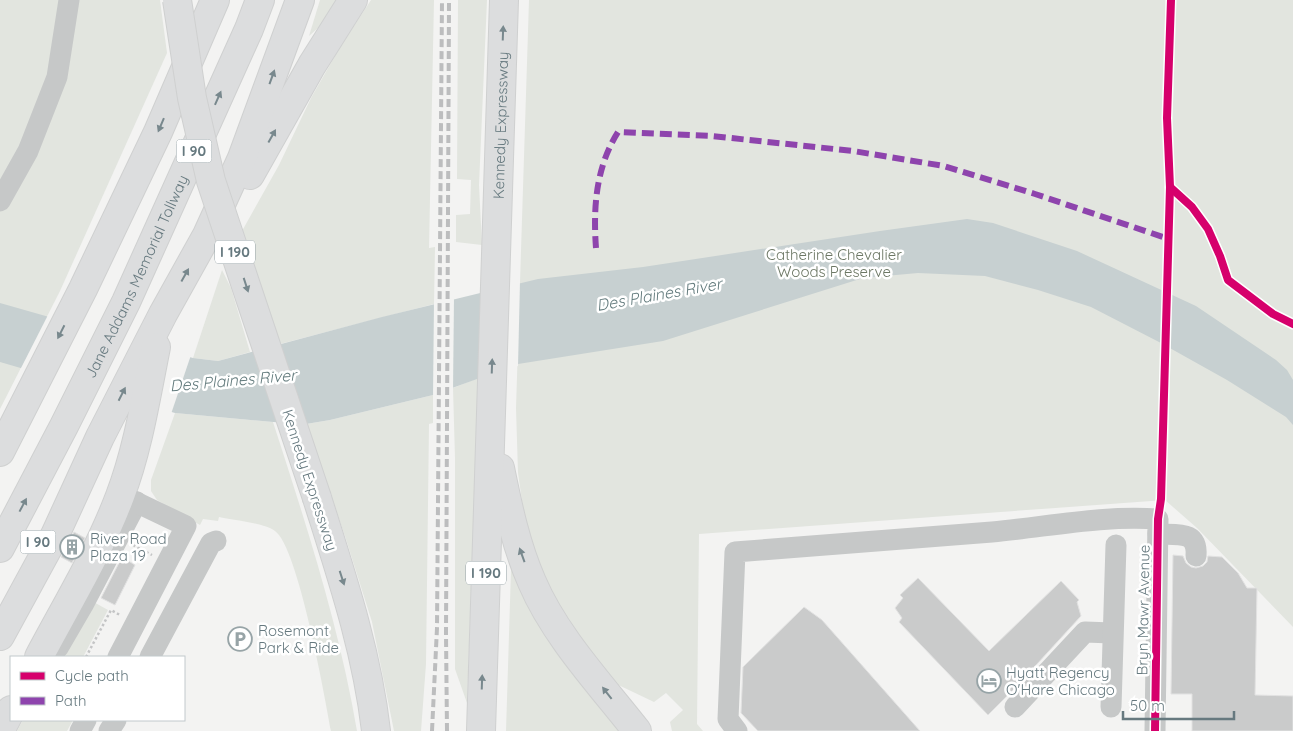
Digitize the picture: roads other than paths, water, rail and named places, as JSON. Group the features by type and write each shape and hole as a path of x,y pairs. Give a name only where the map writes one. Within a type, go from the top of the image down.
{"highway":[{"name":"Kennedy Expressway","path":"177,0 192,98 211,181 317,498 348,598 364,662 376,731"},
{"name":"I 90","path":"0,452 84,289 158,132 215,0"},
{"name":"Jane Addams Memorial Tollway","path":"0,548 126,302 249,29 260,0"},
{"name":"I 90","path":"0,636 54,535 100,437 163,314 207,235 242,158 300,0"},
{"path":"207,235 246,182 312,65 353,0"},
{"name":"Kennedy Expressway","path":"481,731 504,0"},
{"name":"I 90","path":"40,656 106,531 129,498 135,449 163,314"},
{"path":"491,414 510,518 532,582 549,614 575,652 637,731"},
{"name":"I 90","path":"0,612 53,514 81,476"},
{"path":"1,731 10,712"}],"street":[{"path":"0,200 28,151 57,76 69,0"},
{"path":"54,656 119,537 129,498 186,526 119,656"},
{"path":"737,731 728,719 735,552 994,532 1064,523 1083,530 1152,523 1189,536 1195,541 1197,548 1196,556"},
{"name":"Bryn Mawr Avenue","path":"1152,523 1155,731"},
{"path":"151,656 211,543 216,541"},
{"path":"1111,707 1116,545"},
{"path":"1015,707 1085,632 1112,632"},
{"path":"1,731 11,721"}],"water":[{"name":"Des Plaines River","path":"967,219 993,223 1077,251 1196,306 1276,360 1287,370 1293,380 1293,425 1286,417 1227,380 1091,307 985,276 918,273 863,278 663,341 518,364 433,395 306,424 175,413 0,362 0,303 193,358 218,361 382,317 538,279 643,267"}],"railway":[{"path":"432,731 437,628 442,0"},
{"path":"447,731 449,2"}],"place":[{"name":"River Road Plaza 19","path":"72,547"},
{"name":"Rosemont Park & Ride","path":"240,639"},
{"name":"Hyatt Regency O'Hare Chicago","path":"989,681"}],"park label":[{"name":"Catherine Chevalier Woods Preserve","path":"834,262"}]}
